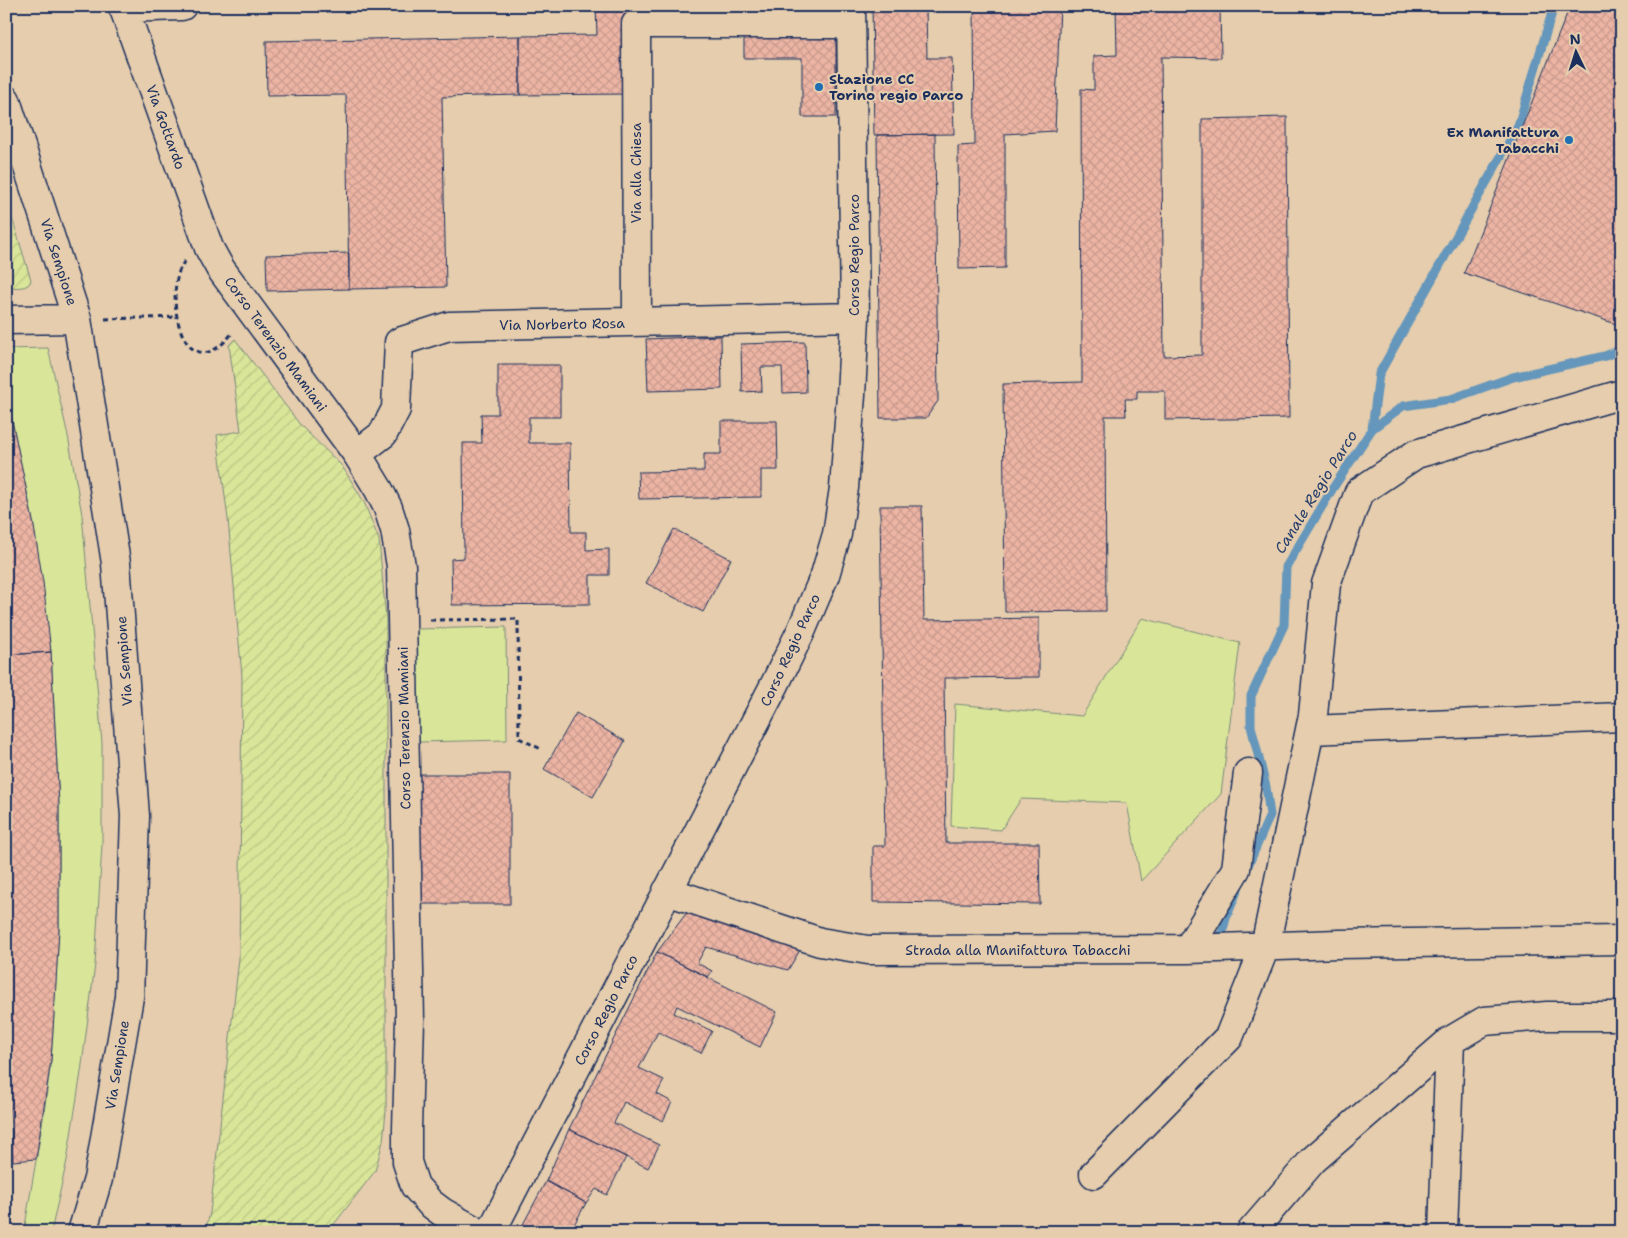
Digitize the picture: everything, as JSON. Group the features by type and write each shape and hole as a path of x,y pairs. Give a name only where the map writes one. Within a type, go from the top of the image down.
{"street":[{"path":"123,7 182,6"},
{"name":"Via Gottardo","path":"123,7 209,248"},
{"name":"Via alla Chiesa","path":"637,322 636,24 851,15"},
{"name":"Corso Regio Parco","path":"491,1232 775,684 802,629 825,575 837,534 844,488 855,317 851,15"},
{"name":"Via Sempione","path":"6,100 88,319 116,564 135,816 129,997 98,1180 82,1232"},
{"name":"Corso Terenzio Mamiani","path":"209,248 220,268 250,310 357,454 379,490 388,508 395,530 401,566 410,1020 406,1129 407,1162 416,1186 430,1203 477,1232"},
{"name":"Via Norberto Rosa","path":"357,454 383,434 396,409 399,342 449,326 855,317"},
{"path":"6,320 88,319"},
{"path":"1094,1174 1229,1037 1265,947 1313,715 1326,584 1359,492 1416,454 1622,394"},
{"path":"1310,730 1622,717"},
{"path":"1188,949 1236,869 1248,773"},
{"name":"Strada alla Manifattura Tabacchi","path":"667,891 820,942 868,950 1188,949 1622,940"},
{"path":"1251,1232 1313,1160 1450,1041 1484,1021 1547,1016 1622,1016"},
{"path":"1443,1232 1450,1041"}],"path":[{"path":"182,264 178,273 175,294 178,317 182,333 189,346 196,351 212,351 219,348 250,310"},
{"path":"88,319 178,317"},
{"path":"402,621 518,619 519,738 541,749"}],"green space":[{"path":"6,198 31,280 25,287 6,287"},
{"path":"235,339 301,426 342,466 364,502 379,540 386,619 386,1111 383,1141 375,1171 328,1232 205,1232 210,1213 239,959 242,676 228,519 217,435 241,431 229,345"},
{"path":"48,348 68,436 82,515 102,743 102,844 95,964 67,1160 51,1232 24,1232 51,1060 59,929 59,805 51,652 33,521 6,392 6,349"},
{"path":"1142,618 1240,643 1221,794 1141,881 1127,803 1021,799 1001,830 951,826 955,704 1082,716"},
{"path":"506,627 507,740 418,742 417,629"}],"building":[{"path":"626,6 629,94 520,95 520,36 597,35 596,7"},
{"path":"765,6 830,6 830,13 765,13"},
{"path":"872,6 926,6 927,58 952,58 954,134 874,135"},
{"path":"974,6 1060,6 1055,131 1005,134 1005,268 959,269 958,146 975,145"},
{"path":"1116,6 1220,6 1221,58 1161,57 1164,356 1202,355 1202,119 1287,117 1289,418 1165,420 1165,391 1137,391 1137,399 1125,399 1126,416 1105,416 1106,611 1005,612 1003,384 1082,382 1081,89 1094,90 1094,56 1117,55"},
{"name":"Ex Manifattura Tabacchi","path":"1570,6 1622,6 1622,326 1464,273"},
{"name":"Stazione CC Torino regio Parco","path":"744,29 836,30 836,117 802,117 802,58 744,58"},
{"path":"520,36 520,95 442,97 446,287 349,289 346,95 267,96 266,41"},
{"path":"935,134 938,401 926,418 880,418 877,135"},
{"path":"349,253 349,289 267,291 266,255"},
{"path":"721,336 722,389 648,391 646,339"},
{"path":"805,342 806,392 783,393 782,367 761,367 762,391 742,392 741,344"},
{"path":"498,365 560,365 560,417 529,417 529,443 570,443 571,532 586,532 586,550 609,549 609,575 590,575 590,604 452,605 451,559 464,558 463,443 482,443 481,414 498,414"},
{"path":"6,392 33,521 43,582 51,652 6,655"},
{"path":"721,421 777,421 778,470 761,470 761,497 639,499 638,472 704,471 704,454 721,454"},
{"path":"880,506 922,506 924,620 1039,618 1039,677 944,678 946,843 1039,843 1040,904 873,902 873,846 885,846"},
{"path":"674,529 731,559 703,612 646,583"},
{"path":"51,652 59,805 59,929 51,1060 36,1159 13,1161 6,1051 6,655"},
{"path":"576,713 625,741 593,797 544,769"},
{"path":"416,774 510,774 510,904 416,904"},
{"path":"688,911 800,950 788,970 706,947 697,963 712,971 708,977 657,952"},
{"path":"657,952 777,1012 760,1047 677,1006 674,1013 712,1031 701,1053 658,1032 639,1068 664,1080 657,1094 672,1102 663,1121 624,1102 614,1123 659,1145 648,1168 569,1129"},
{"path":"569,1129 626,1157 607,1195 596,1189 586,1203 546,1181"},
{"path":"546,1181 586,1203 570,1232 519,1232"}],"waterway":[{"name":"Canale Regio Parco","path":"1372,429 1379,374 1518,126 1554,6"},
{"name":"Canale Regio Parco","path":"1247,868 1270,815 1266,787 1251,726 1251,696 1284,625 1286,567 1333,488 1372,429 1403,406 1451,399 1513,377 1605,356 1622,349"},
{"name":"Canale Regio Parco","path":"1220,941 1226,918 1238,889"}],"place":[{"name":"Stazione CC Torino regio Parco","path":"819,87"},
{"name":"Ex Manifattura Tabacchi","path":"1569,140"}]}
